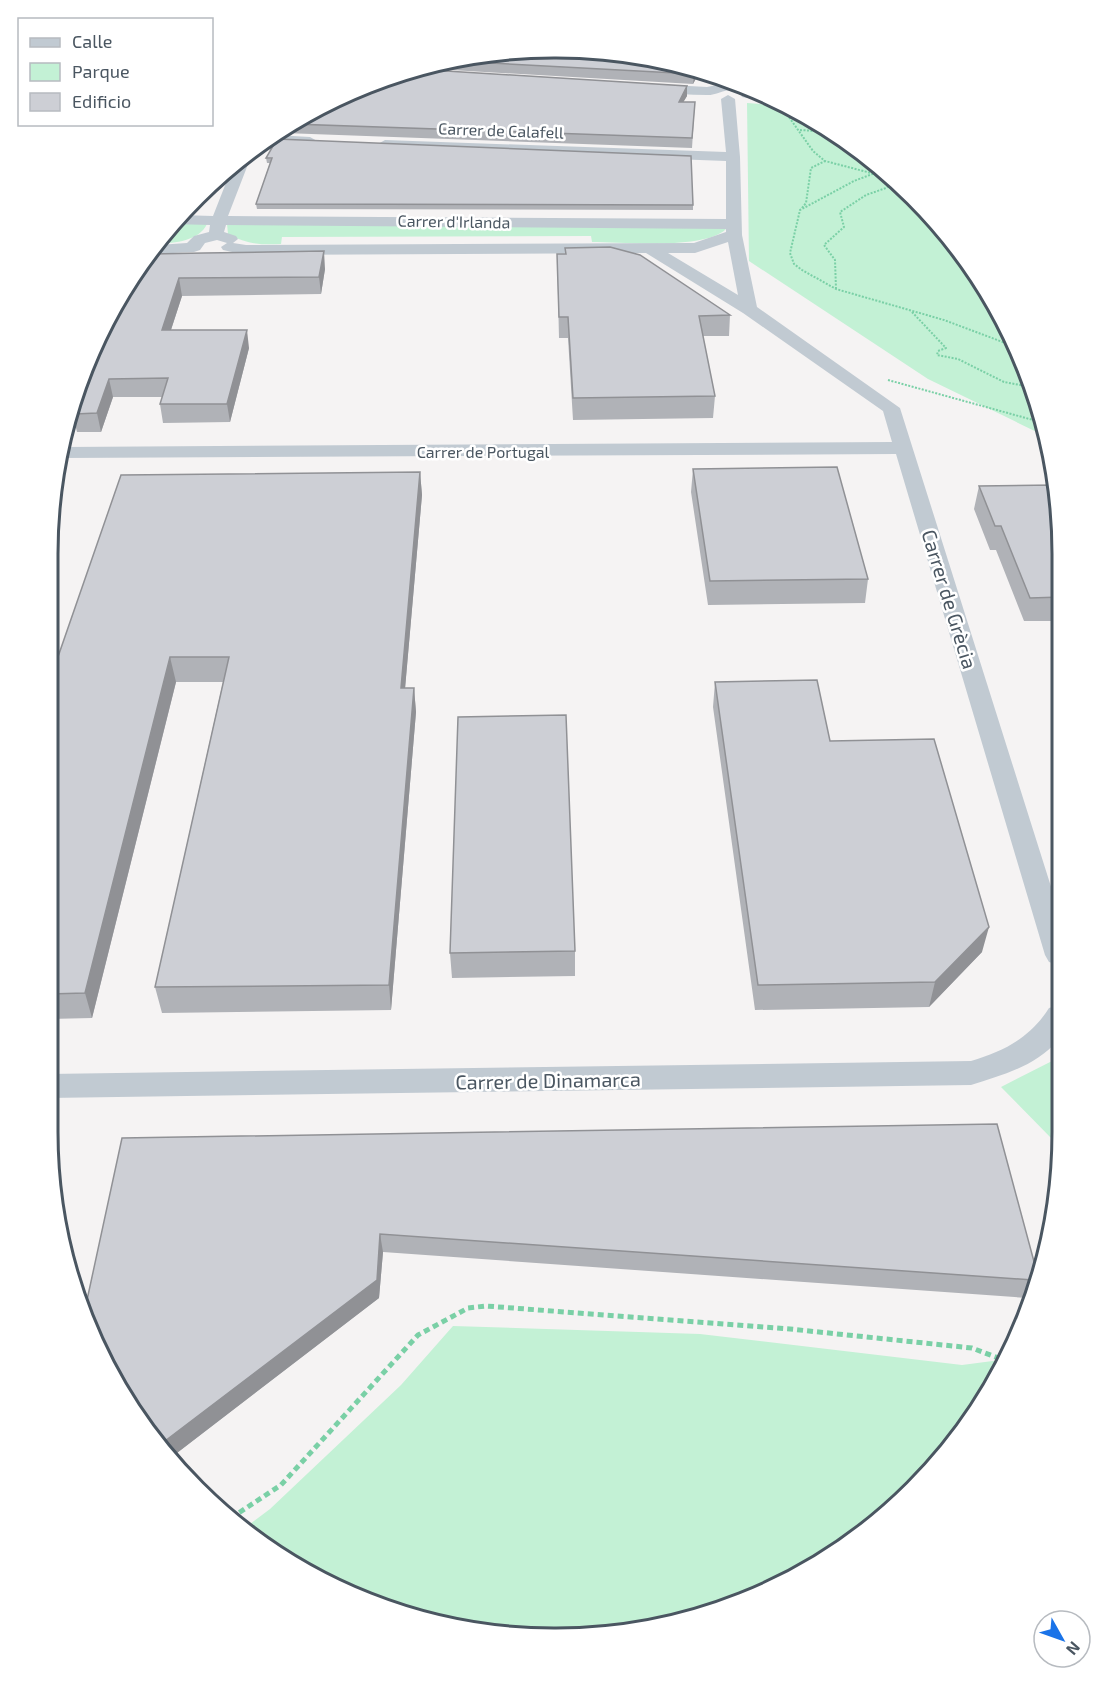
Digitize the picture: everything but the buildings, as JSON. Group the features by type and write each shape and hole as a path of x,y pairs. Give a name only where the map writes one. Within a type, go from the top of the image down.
{"street":[{"path":"639,87 710,92 716,97 727,89"},
{"path":"729,90 734,230 749,309"},
{"path":"283,140 327,142"},
{"name":"Carrer de Calafell","path":"374,143 733,157"},
{"path":"216,236 219,219 237,175"},
{"name":"Carrer d'Irlanda","path":"190,219 734,230"},
{"name":"Carrer d'Irlanda","path":"194,247 201,251 213,252 229,247 246,250 695,248 734,230"},
{"path":"164,249 194,247 198,239 216,236 229,238 232,243 229,247"},
{"name":"Carrer de Grècia","path":"649,248 749,309 891,408 1052,933"},
{"name":"Carrer de Portugal","path":"69,453 903,448"},
{"name":"Carrer de Dinamarca","path":"58,1086 971,1073 1016,1059 1040,1042 1052,1026"}],"path":[{"path":"791,119 813,151 825,161 871,172"},
{"path":"800,130 813,131"},
{"path":"825,161 811,168 806,203 800,210 790,253 794,264 836,289 944,320 1003,342"},
{"path":"800,210 872,174"},
{"path":"836,289 836,260 824,245 844,227 840,212 866,195 887,187"},
{"path":"912,312 946,348 938,351 937,356 958,359 1004,382 1021,385"},
{"path":"884,379 1033,420"},
{"path":"238,1513 280,1485 418,1335 468,1308 486,1306 801,1330 972,1347 997,1357"}],"green space":[{"path":"747,103 762,104 831,142 882,182 928,228 968,279 1000,335 1014,365 1036,432 928,379 749,261"},
{"path":"186,224 207,224 192,238 169,243"},
{"path":"227,224 725,226 726,229 715,236 701,240 663,243 592,242 591,236 282,237 281,244 267,244 247,242 228,234"},
{"path":"1052,1061 1052,1139 1001,1087"},
{"path":"453,1326 700,1334 962,1365 995,1361 968,1408 928,1459 882,1505 831,1545 775,1577 715,1602 652,1619 587,1627 555,1628 490,1624 426,1612 365,1591 335,1577 279,1545 250,1524 270,1509 401,1385"}]}
